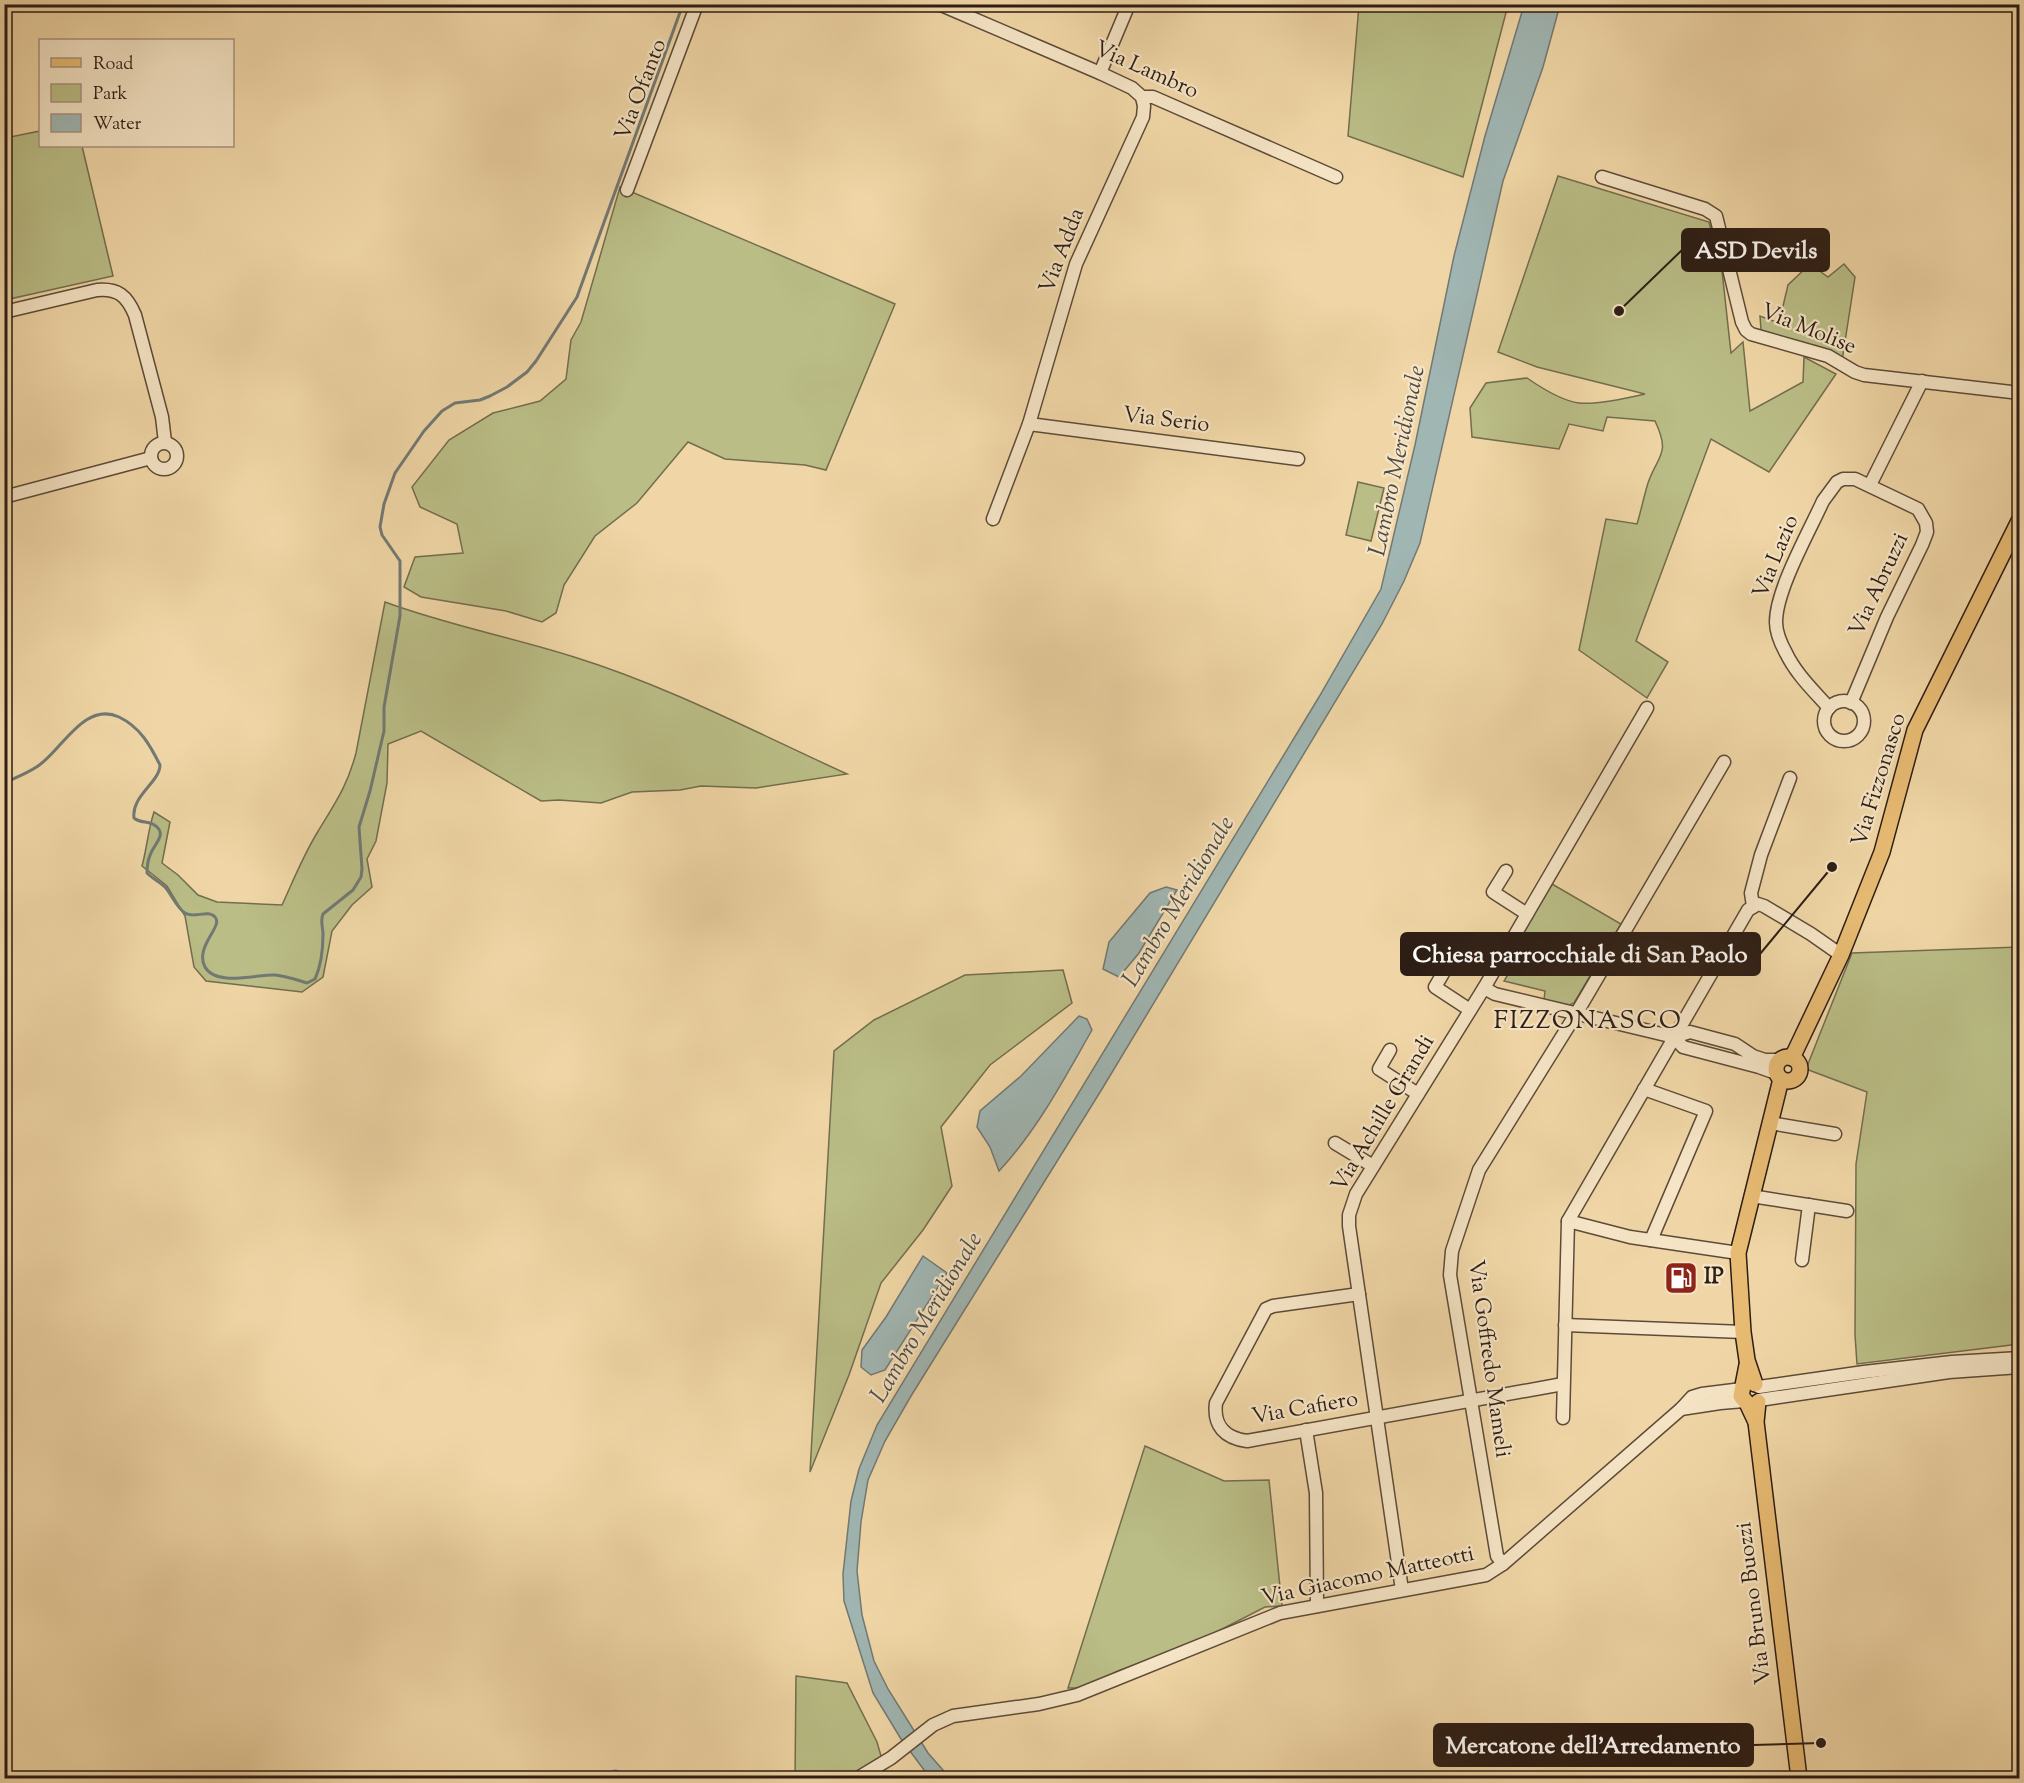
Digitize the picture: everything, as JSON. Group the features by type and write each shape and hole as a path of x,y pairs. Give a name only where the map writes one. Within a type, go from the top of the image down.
{"main road":[{"name":"Via Fizzonasco","path":"1751,1394 1743,1332 1738,1253 1782,1067 1841,956 1882,852 1915,730 2019,519"},
{"name":"Via Bruno Buozzi","path":"1751,1394 1799,1779"}],"street":[{"name":"Via Ofanto","path":"627,190 697,4"},
{"name":"Via Lambro","path":"939,4 1100,73 1132,88 1142,97 1153,97 1336,177"},
{"path":"1100,73 1129,4"},
{"name":"Via Adda","path":"993,519 1029,424 1076,264 1140,122 1144,111 1142,97"},
{"name":"Via Molise","path":"1602,177 1706,209 1716,216 1742,322 1751,334 1828,356 1864,375 2019,393"},
{"path":"4,312 97,290 109,289 120,292 129,302 135,315 162,417 165,442"},
{"path":"1869,485 1922,381"},
{"name":"Via Serio","path":"1029,424 1298,459"},
{"path":"165,442 176,450 177,459 172,466 165,469 157,467 151,458 154,447 165,442"},
{"path":"4,497 151,458"},
{"name":"Via Lazio","path":"1829,708 1786,655 1776,624 1778,608 1783,589 1831,488 1843,479 1855,479 1869,485"},
{"name":"Via Abruzzi","path":"1851,703 1887,617 1927,532 1924,516 1918,509 1869,485"},
{"path":"1843,701 1858,707 1862,713 1863,728 1859,735 1852,740 1845,741 1830,736 1826,730 1825,714 1829,708 1843,701"},
{"name":"Via Achille Grandi","path":"1402,1590 1349,1215 1356,1194 1484,988 1647,708"},
{"name":"Via Goffredo Mameli","path":"1503,1564 1497,1556 1470,1401 1450,1275 1452,1251 1479,1170 1576,1014 1724,762"},
{"path":"1753,906 1750,893 1761,855 1790,778"},
{"path":"1506,871 1493,892 1527,914"},
{"path":"1563,1418 1568,1221 1749,910 1758,904 1764,906 1811,934 1841,956"},
{"path":"1452,958 1435,987 1470,1010"},
{"path":"1484,988 1495,994 1674,1037 1690,1032 1735,1044 1753,1056 1782,1067"},
{"path":"1390,1050 1379,1069 1418,1094"},
{"path":"1644,1089 1706,1111 1651,1240"},
{"path":"1770,1123 1835,1134"},
{"path":"1335,1143 1373,1166"},
{"path":"1751,1196 1847,1211"},
{"path":"1802,1260 1809,1205"},
{"path":"1568,1221 1618,1234 1738,1253"},
{"name":"Via Cafiero","path":"1359,1294 1273,1306 1266,1309 1216,1403 1216,1420 1221,1430 1228,1436 1247,1441 1563,1384"},
{"path":"1565,1325 1743,1332"},
{"path":"1865,1377 1952,1362 2019,1358"},
{"path":"1865,1377 2019,1367"},
{"name":"Via Giacomo Matteotti","path":"858,1779 891,1758 933,1725 953,1716 1039,1704 1077,1695 1280,1613 1486,1575 1503,1564 1692,1397 1702,1394 1751,1394 1865,1377"},
{"path":"1306,1430 1316,1493 1317,1606"}],"green space":[{"path":"1359,5 1508,5 1463,177 1348,136"},
{"path":"39,131 39,147 82,147 113,276 5,300 5,138"},
{"path":"1558,176 1709,222 1722,271 1731,353 1743,342 1750,411 1803,382 1804,357 1836,374 1769,472 1711,439 1636,641 1668,662 1647,698 1579,650 1606,519 1637,524 1648,483 1661,454 1662,441 1655,421 1607,417 1603,431 1569,424 1559,449 1472,437 1470,408 1486,383 1527,378 1559,397 1579,403 1603,402 1645,394 1537,367 1498,352"},
{"path":"620,187 895,304 826,470 805,465 725,459 688,442 637,503 595,536 564,585 556,613 542,622 506,611 421,597 404,587 415,557 463,553 457,524 420,507 412,487 449,440 493,413 540,401 566,379 571,340 581,322"},
{"path":"1810,264 1828,277 1844,264 1855,277 1842,361 1761,330 1760,316 1779,323 1788,285"},
{"path":"1358,482 1384,488 1371,541 1346,535"},
{"path":"385,602 550,650 644,682 847,774 756,788 701,786 680,790 632,792 601,803 541,801 421,731 388,744 387,783 376,841 367,859 372,887 352,905 332,931 323,977 302,992 206,981 194,967 185,916 167,886 142,866 154,812 170,822 162,863 198,895 217,902 282,905 307,851 349,776 356,753"},
{"path":"1552,884 1621,924 1574,1003 1569,1005 1544,1000 1545,991 1504,981 1528,941 1521,935"},
{"path":"2019,947 2019,1344 1857,1364 1855,1335 1856,1164 1867,1092 1806,1069 1852,953"},
{"path":"1063,970 1072,1003 990,1065 941,1127 952,1186 923,1230 881,1283 849,1375 810,1472 834,1051 874,1020 965,975"},
{"path":"1145,1446 1224,1481 1269,1480 1282,1606 1265,1607 1193,1644 1118,1671 1083,1688 1068,1688"},
{"path":"796,1676 847,1683 877,1742 881,1756 878,1764 851,1778 795,1778"}],"water":[{"path":"1524,5 1560,5 1543,67 1503,181 1420,543 1404,581 1382,624 1102,1089 911,1396 885,1441 868,1480 861,1522 857,1571 862,1615 874,1661 888,1689 928,1753 950,1778 930,1778 901,1739 873,1693 844,1601 843,1574 851,1501 859,1469 877,1425 1319,697 1381,589 1415,445 1454,256 1485,136"},
{"path":"1166,887 1177,890 1139,953 1119,977 1103,969 1109,942 1150,893"},
{"path":"1079,1016 1087,1019 1092,1030 1038,1121 999,1171 990,1147 977,1127 980,1111 1021,1076"},
{"path":"923,1256 947,1273 885,1370 871,1375 861,1367 862,1350 886,1317"}],"waterway":[{"path":"4,783 38,766 84,721 106,714 126,721 144,737 160,765 156,777 141,796 134,810 134,818 154,825 160,833 149,858 147,873 165,887 185,913 189,915 209,914 215,917 216,926 203,952 205,967 218,977 275,975 307,983 315,979 322,951 323,914 353,890 361,877 359,827 384,731 384,707 400,616 400,561 382,535 380,527 384,504 395,473 424,431 442,411 455,403 480,400 490,396 527,372 577,297 683,4"}],"place":[{"name":"ASD Devils","path":"1619,311"},
{"name":"Chiesa parrocchiale di San Paolo","path":"1832,867"},
{"name":"IP","path":"1681,1278"},
{"name":"Mercatone dell'Arredamento","path":"1821,1743"}],"district":[{"name":"FIZZONASCO","path":"1588,1021"}],"water label":[{"name":"Lambro Meridionale","path":"1398,461"},
{"name":"Lambro Meridionale","path":"1179,902"},
{"name":"Lambro Meridionale","path":"927,1318"}]}
